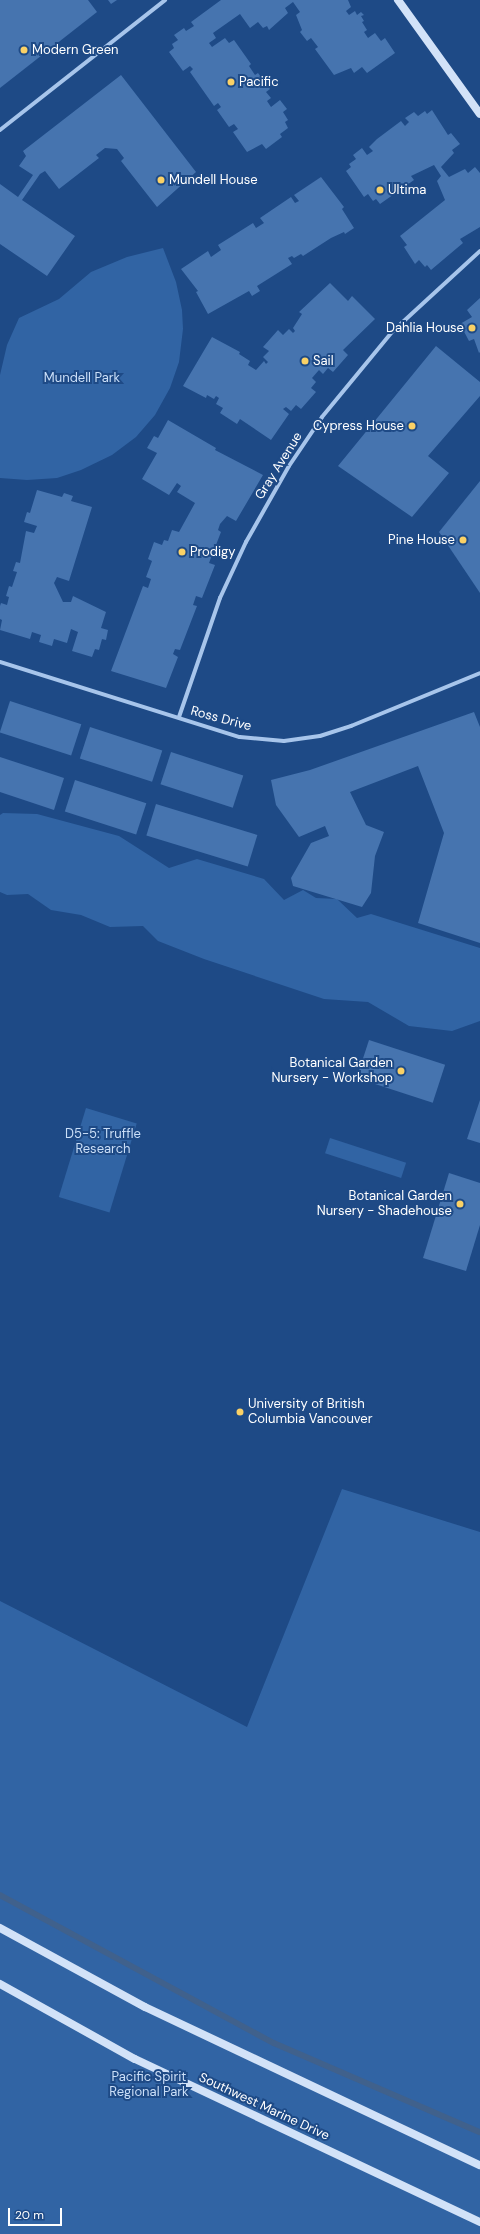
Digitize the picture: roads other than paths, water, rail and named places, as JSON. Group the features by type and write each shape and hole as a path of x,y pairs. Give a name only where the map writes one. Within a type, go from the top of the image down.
{"main road":[{"path":"398,0 480,114"},
{"path":"0,1928 145,2007 480,2165"},
{"name":"Southwest Marine Drive","path":"0,1984 135,2059 480,2222"}],"street":[{"path":"0,130 166,0"},
{"name":"Gray Avenue","path":"179,718 220,598 246,542 289,466 322,418 378,348 430,296 480,251"},
{"name":"Ross Drive","path":"0,662 240,737 284,741 320,736 351,726 480,673"}],"waterway":[{"path":"0,1895 274,2043 480,2132"}],"place":[{"name":"Modern Green","path":"24,50"},
{"name":"Pacific","path":"231,82"},
{"name":"Mundell House","path":"161,180"},
{"name":"Ultima","path":"380,190"},
{"name":"Dahlia House","path":"472,328"},
{"name":"Sail","path":"305,361"},
{"name":"Cypress House","path":"412,426"},
{"name":"Pine House","path":"463,540"},
{"name":"Prodigy","path":"182,552"},
{"name":"Botanical Garden Nursery - Workshop","path":"401,1071"},
{"name":"Botanical Garden Nursery - Shadehouse","path":"460,1204"},
{"name":"University of British Columbia Vancouver","path":"240,1412"}],"park label":[{"name":"Mundell Park","path":"82,378"},
{"name":"D5-5: Truffle Research","path":"103,1142"},
{"name":"Pacific Spirit Regional Park","path":"149,2086"}]}
